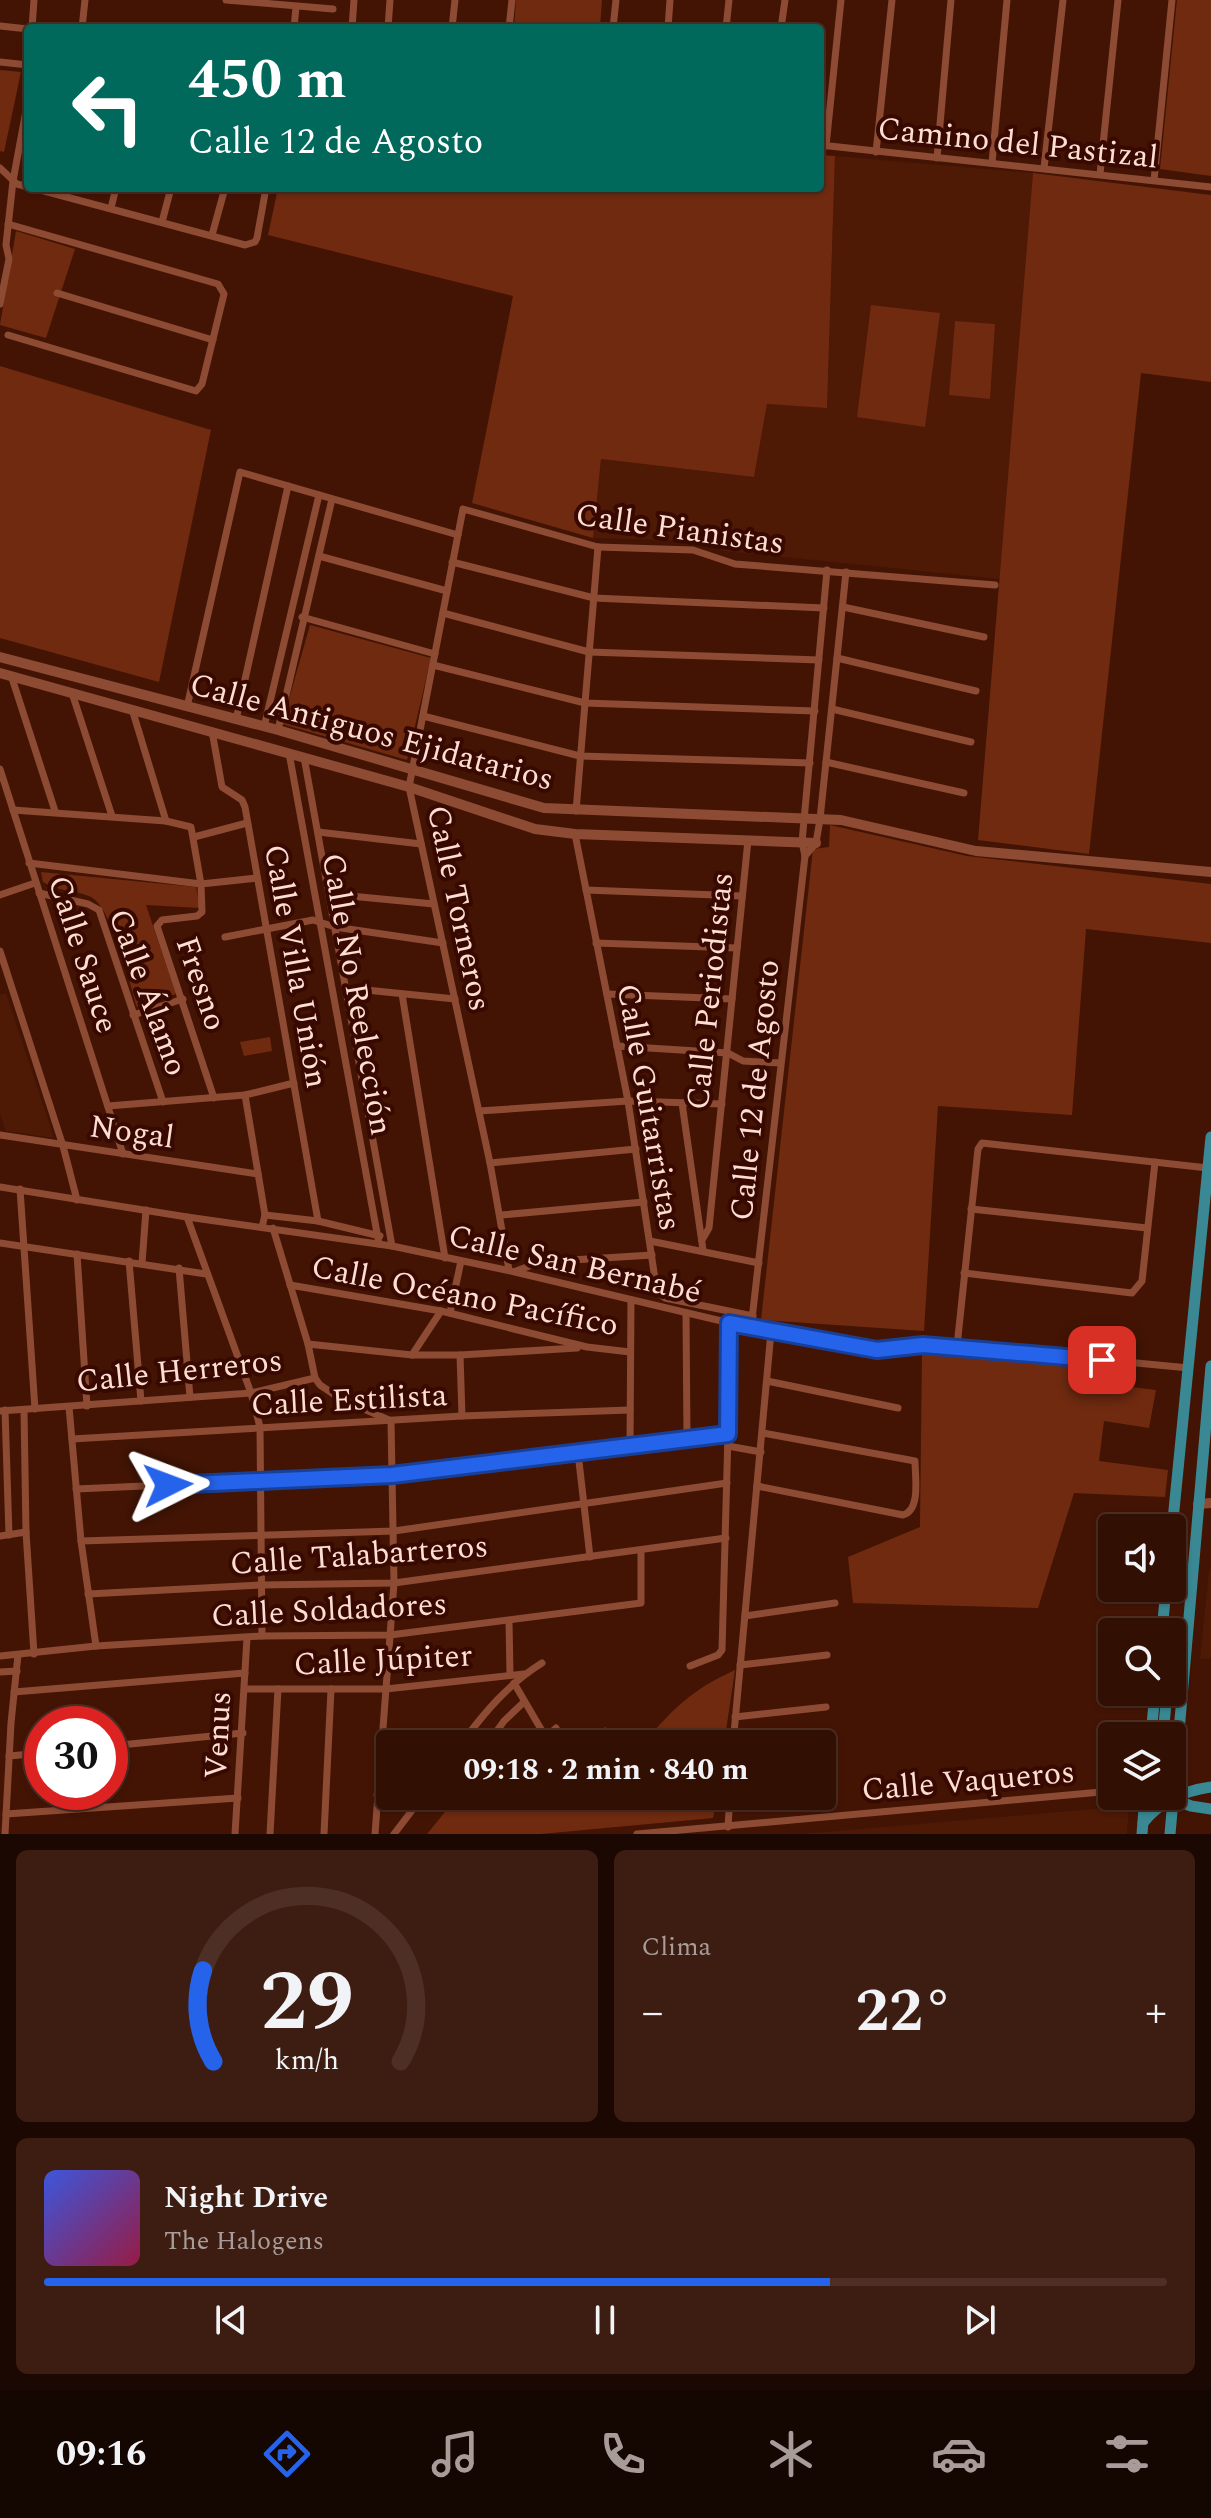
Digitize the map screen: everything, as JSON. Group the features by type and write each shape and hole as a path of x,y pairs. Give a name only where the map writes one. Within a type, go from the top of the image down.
{"main road":[{"path":"1174,1514 1211,1137"},
{"path":"1181,1722 1205,1503 1206,1482 1202,1459 1211,1366"},
{"path":"1179,1458 1202,1459"},
{"path":"1186,1792 1211,1787"},
{"path":"1186,1804 1211,1809"},
{"path":"1143,1829 1155,1810"},
{"path":"1170,1834 1171,1810"}],"street":[{"path":"31,24 34,0"},
{"path":"82,24 85,0"},
{"path":"226,0 333,9"},
{"path":"352,24 354,0"},
{"path":"388,24 390,0"},
{"path":"452,24 455,0"},
{"path":"509,24 512,0"},
{"path":"613,24 616,0"},
{"path":"668,24 670,0"},
{"path":"726,24 729,0"},
{"path":"782,24 785,0"},
{"path":"824,137 841,0"},
{"path":"876,152 892,0"},
{"path":"937,158 951,0"},
{"path":"992,163 1007,0"},
{"path":"1044,168 1063,0"},
{"path":"1100,174 1118,0"},
{"path":"1154,180 1172,0"},
{"path":"294,24 296,7"},
{"path":"0,26 24,28"},
{"path":"0,62 24,65"},
{"path":"0,304 4,267 9,259 6,245 13,181 24,122"},
{"name":"Camino del Pastizal","path":"824,145 1211,187"},
{"path":"0,168 13,181 24,186"},
{"path":"65,192 245,245 255,242 265,192"},
{"path":"111,208 115,192"},
{"path":"162,222 170,192"},
{"path":"212,235 224,192"},
{"path":"8,224 218,284 224,290 200,388 191,391 8,335"},
{"path":"0,254 6,245"},
{"path":"57,293 213,340"},
{"path":"187,707 240,472 458,535"},
{"path":"236,720 288,486"},
{"path":"264,727 319,495"},
{"path":"278,730 332,499"},
{"name":"Calle Torneros","path":"463,509 409,787 512,1271"},
{"name":"Calle Pianistas","path":"463,509 598,547 700,550 729,563 995,585"},
{"path":"576,811 598,547"},
{"path":"319,556 447,591"},
{"path":"452,562 594,598 824,608"},
{"name":"Calle 12 de Agosto","path":"751,1328 805,856 802,842 827,570"},
{"path":"805,856 816,843 820,819 846,572"},
{"path":"843,607 984,637"},
{"path":"443,613 589,652 819,660"},
{"path":"292,614 435,654"},
{"name":"Calle Antiguos Ejidatarios","path":"0,657 278,730 544,808 841,820 976,851 1211,872"},
{"path":"837,658 976,691"},
{"path":"433,665 585,703 815,711"},
{"path":"6,674 55,811"},
{"name":"Calle Antiguos Ejidatarios","path":"6,674 409,787 535,829 575,834 816,843"},
{"path":"72,693 112,816"},
{"path":"132,709 166,821"},
{"path":"832,709 971,742"},
{"path":"423,716 580,756 810,763"},
{"name":"Calle Villa Unión","path":"212,730 222,787 244,802 318,1221"},
{"name":"Calle No Reelección","path":"289,753 379,1240"},
{"name":"Calle No Reelección","path":"304,757 392,1242"},
{"path":"826,762 964,793"},
{"name":"Calle Sauce","path":"0,769 123,1154"},
{"path":"13,810 55,811 189,825 194,837 201,884"},
{"path":"194,837 247,823"},
{"path":"318,832 421,844"},
{"name":"Calle Guitarristas","path":"575,834 628,1101 655,1286 660,1296 753,1316"},
{"name":"Calle Periodistas","path":"702,1240 709,1228 748,840"},
{"path":"29,863 201,884 257,878"},
{"path":"0,895 35,883"},
{"name":"Fresno","path":"201,884 202,912 197,916 165,918 157,926 214,1098"},
{"path":"586,890 742,896"},
{"name":"Calle Álamo","path":"39,893 88,904 99,910 163,1102"},
{"path":"329,894 434,904"},
{"path":"225,937 306,920 443,943"},
{"path":"596,943 737,948"},
{"path":"0,951 63,1146 77,1200"},
{"path":"346,988 455,999"},
{"path":"402,994 445,1258"},
{"path":"607,994 732,999"},
{"path":"133,1015 183,999"},
{"path":"617,1046 728,1053 743,1061 780,1063"},
{"path":"108,1106 245,1095 294,1083"},
{"path":"245,1095 265,1215 262,1227"},
{"path":"479,1111 628,1101 722,1104"},
{"path":"682,1103 703,1250"},
{"name":"Nogal","path":"0,1135 258,1174"},
{"path":"957,1346 978,1149 982,1143 1208,1168"},
{"path":"490,1163 636,1149"},
{"path":"964,1273 1132,1293 1142,1281 1155,1162"},
{"name":"Calle San Bernabé","path":"0,1187 187,1217 392,1242 445,1258 751,1328 877,1350 917,1345 957,1346 1189,1368"},
{"path":"20,1189 35,1409"},
{"path":"501,1215 644,1202"},
{"path":"971,1209 1147,1228"},
{"path":"142,1263 146,1210"},
{"name":"Calle San Bernabé","path":"265,1215 318,1221 379,1240"},
{"path":"187,1217 251,1393 260,1427 262,1636"},
{"path":"273,1228 308,1344 315,1378 341,1399 391,1421 394,1583 382,1730"},
{"path":"650,1241 759,1263"},
{"path":"0,1243 206,1274"},
{"path":"77,1254 87,1406"},
{"path":"512,1271 540,1262 652,1255"},
{"path":"129,1261 141,1401"},
{"path":"450,1313 461,1261"},
{"path":"179,1268 190,1397"},
{"name":"Calle Océano Pacífico","path":"290,1285 441,1311 587,1347 630,1352"},
{"path":"630,1445 631,1300"},
{"path":"412,1355 441,1311"},
{"path":"686,1313 687,1438"},
{"path":"690,1666 718,1655 722,1650 729,1323"},
{"path":"734,1730 771,1332"},
{"path":"308,1344 412,1355 587,1347"},
{"path":"460,1355 462,1416"},
{"name":"Calle Herreros","path":"2,1410 251,1393 315,1378"},
{"path":"767,1381 898,1408"},
{"path":"69,1407 81,1541 96,1646"},
{"path":"2,1410 4,1535 26,1532"},
{"path":"24,1410 26,1532 34,1654"},
{"name":"Calle Estilista","path":"72,1439 462,1416 630,1410"},
{"path":"757,1486 903,1515 914,1507 915,1461 763,1433"},
{"path":"76,1489 392,1475 728,1434"},
{"path":"728,1446 761,1452"},
{"path":"578,1453 590,1557"},
{"path":"81,1541 394,1531 727,1483"},
{"name":"Calle Talabarteros","path":"88,1594 261,1585 394,1583 726,1538"},
{"name":"Calle Soldadores","path":"0,1656 96,1646 262,1636 390,1635 641,1603 641,1550"},
{"path":"745,1616 835,1603"},
{"path":"509,1621 512,1679 541,1730"},
{"name":"Venus","path":"235,1834 247,1638"},
{"path":"4,1830 4,1779 18,1655"},
{"path":"740,1665 827,1655"},
{"path":"471,1730 512,1679 542,1663"},
{"path":"0,1672 17,1671"},
{"path":"14,1692 245,1673"},
{"name":"Calle Júpiter","path":"245,1689 386,1689 512,1679"},
{"path":"270,1834 278,1689"},
{"path":"324,1834 331,1689"},
{"path":"498,1730 524,1702"},
{"path":"735,1717 826,1707"},
{"path":"0,1723 11,1723"},
{"path":"128,1744 243,1733"},
{"path":"9,1756 24,1755"},
{"name":"Calle Vaqueros","path":"637,1834 1098,1792"},
{"path":"6,1814 238,1798"},
{"path":"375,1834 376,1810"},
{"path":"394,1834 412,1810"},
{"path":"728,1827 729,1810"}],"shaded area":[{"path":"516,0 602,0 600,24 514,24"},
{"path":"1177,0 1211,0 1211,176 1160,169"},
{"path":"0,70 21,72 4,152 0,151"},
{"path":"824,155 835,156 827,408 767,404 754,477 601,459 593,538 472,503 513,296 268,235 277,192 824,192"},
{"path":"835,156 1033,173 1000,579 724,551 701,541 593,538 601,459 754,477 767,404 827,407"},
{"path":"1033,173 1211,195 1211,382 1141,373 1089,854 978,840"},
{"path":"16,231 75,249 46,338 0,325"},
{"path":"871,305 940,313 925,427 857,417"},
{"path":"955,321 995,324 990,399 949,395"},
{"path":"0,366 211,430 159,682 0,638"},
{"path":"310,625 431,658 407,760 282,724"},
{"path":"830,825 967,856 1211,884 1211,943 1086,929 1072,1115 938,1106 924,1331 761,1320 813,849 829,847"},
{"path":"41,872 196,887 200,908 146,905 176,994 137,1007 113,930 99,904 91,897 43,882"},
{"path":"6,993 54,1138 6,1131 0,1114 0,995"},
{"path":"270,1037 272,1051 244,1056 240,1042"},
{"path":"922,1352 1120,1372 1123,1386 1156,1390 1149,1428 1104,1421 1099,1461 1168,1470 1165,1497 1074,1493 1038,1608 853,1603 848,1557 920,1527"},
{"path":"1211,1567 1211,1658 1200,1659 1209,1571"},
{"path":"735,1670 726,1730 655,1730 684,1701"},
{"path":"1098,1809 1129,1810 1127,1834 802,1834"},
{"path":"447,1810 714,1810 713,1818 541,1834 427,1834"}],"route":[{"path":"168,1485 392,1475 728,1434 729,1323 877,1350 917,1345 957,1346 1102,1360"}]}
